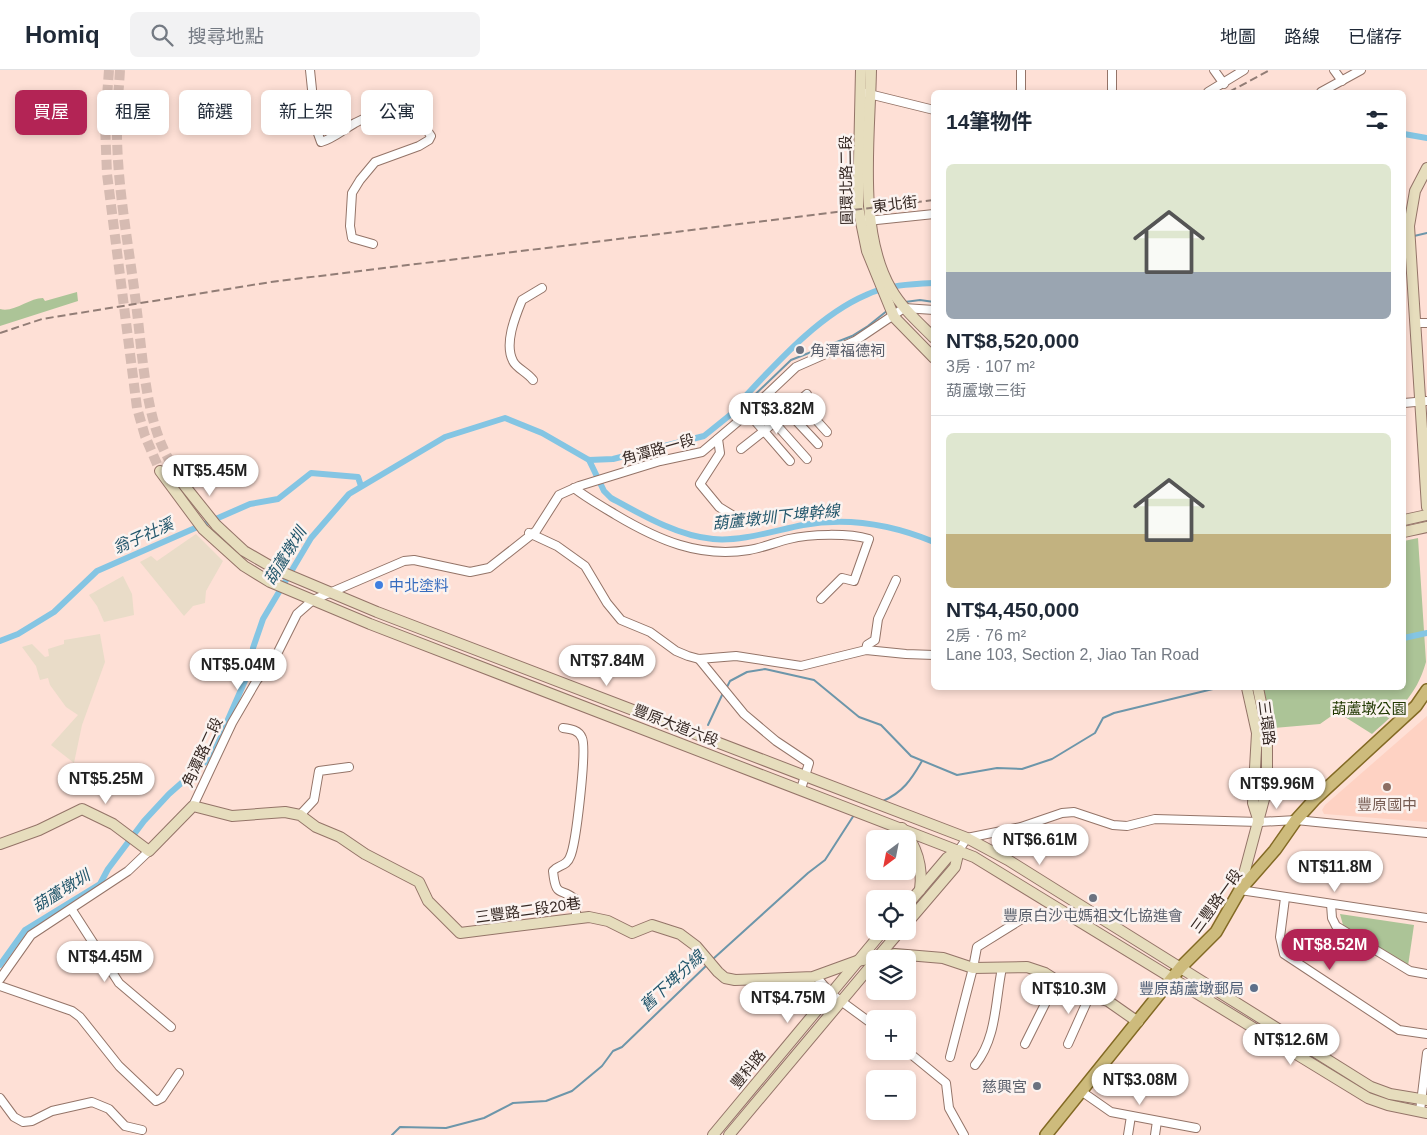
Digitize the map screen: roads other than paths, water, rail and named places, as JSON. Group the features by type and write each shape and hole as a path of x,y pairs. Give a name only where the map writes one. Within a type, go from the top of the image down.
{"main road":[{"name":"三豐路一段","path":"1046,1135 1181,967 1216,932 1240,890 1275,850 1296,820 1315,799 1416,706 1427,690"}],"street":[{"path":"310,70 316,128 321,142 367,117 378,114 402,115 412,118 426,128 431,136 429,140 419,146 375,162 352,193 350,226 352,238 373,244"},
{"name":"圓環北路二段","path":"861,70 866,93"},
{"name":"圓環北路二段","path":"870,70 866,93 865,222 878,271 894,316 931,355"},
{"path":"1021,70 1021,90"},
{"path":"1112,70 1112,90"},
{"path":"1214,70 1224,84"},
{"path":"1212,90 1244,70"},
{"path":"1334,70 1342,81"},
{"path":"1325,90 1361,70"},
{"path":"866,93 931,109"},
{"path":"1427,168 1415,191 1406,228 1423,401 1427,507"},
{"name":"東北街","path":"865,222 931,214"},
{"name":"圓環北路二段","path":"878,271 904,308 931,335"},
{"path":"532,380 528,373 514,363 510,351 512,327 522,300 542,288"},
{"path":"904,308 931,310"},
{"name":"角潭路一段","path":"576,487 660,461 702,452 748,413 796,367 855,341 904,308"},
{"path":"1416,323 1427,323"},
{"path":"741,449 764,432 807,394"},
{"path":"799,400 828,432"},
{"path":"1406,403 1423,401"},
{"path":"787,411 818,444"},
{"path":"748,413 790,461"},
{"path":"774,422 807,459"},
{"path":"718,439 720,453 700,484 719,506 737,518 749,522 769,517"},
{"name":"豐原大道六段","path":"173,466 184,485 216,525 244,551 276,570 332,594 967,838 1008,860 1371,1087 1390,1094 1424,1100"},
{"name":"豐原大道六段","path":"160,471 203,529 244,566 271,583 959,850 1006,874 1368,1098 1423,1112"},
{"path":"576,487 584,496 648,534 701,551 716,553 749,550 801,538 851,536 869,539 853,582 842,578 821,599"},
{"name":"角潭路二段","path":"0,979 28,939 128,871 193,806 232,723 257,680 275,658 297,614 313,600 332,594 346,585 404,561 414,560 463,571 483,570 501,560 529,534 536,530 559,495 576,487"},
{"path":"1406,519 1427,514"},
{"path":"1406,532 1427,527"},
{"path":"529,534 557,546 585,566 607,603 621,620 650,632 682,654 700,659 736,656 801,666 866,650 931,655"},
{"path":"866,650 866,646 875,640 878,619 896,580"},
{"path":"700,659 744,714 776,741 809,763 801,789"},
{"name":"三環路","path":"1248,690 1262,732"},
{"name":"三環路","path":"1240,890 1259,822 1253,803 1262,732 1258,690"},
{"path":"563,728 578,732 584,742 578,803 578,826 573,848 566,863 553,871 554,886 557,890 576,900 576,918"},
{"path":"300,815 314,800 319,772 349,767"},
{"name":"三豐路二段20巷","path":"193,806 232,816 285,812 300,815 316,827 419,882 428,901 460,933 597,917 632,933 652,926 680,934 696,946 725,978 735,980 816,976 857,961 866,960"},
{"path":"0,844 39,830 76,810 82,809 94,813 128,834 149,852"},
{"path":"916,912 955,866 959,850 967,838 1021,827 1062,813 1074,812 1113,825 1127,826 1156,819 1259,822 1296,820 1427,833"},
{"path":"902,827 910,838 918,858 921,874 920,890"},
{"path":"916,895 946,858 959,850"},
{"path":"1240,890 1427,918"},
{"path":"1284,898 1280,937 1284,954 1399,1030 1427,1034"},
{"path":"1332,904 1332,918 1336,926 1410,971 1427,974"},
{"path":"72,910 119,983 171,1027"},
{"path":"950,1057 974,968 977,947 1022,919"},
{"name":"豐科路","path":"713,1135 875,940"},
{"name":"豐科路","path":"884,950 892,940"},
{"name":"三豐路二段20巷","path":"916,956 943,958 974,968 1032,968 1045,973 1056,982 1073,991 1108,1001 1138,1022"},
{"path":"975,1065 985,1053 997,1009 996,995 1002,968"},
{"name":"豐科路","path":"729,1135 866,971"},
{"path":"816,976 830,993 866,1018"},
{"path":"1025,1044 1056,982"},
{"path":"0,986 72,1011 80,1016 119,1066 156,1101 162,1098 179,1073"},
{"path":"1068,1044 1090,995"},
{"path":"1423,1112 1427,1053"},
{"path":"916,1058 946,1083 949,1108 964,1135"},
{"path":"1081,1091 1111,1112 1196,1128"},
{"path":"0,1098 14,1117 23,1122 32,1121 52,1110 92,1102 109,1109 126,1126 142,1130"},
{"path":"1128,1135 1131,1116"},
{"path":"1155,1135 1157,1121"},
{"path":"1184,1135 1185,1126"}],"waterway":[{"path":"1406,134 1427,138"},
{"path":"1414,236 1427,233"},
{"name":"葫蘆墩圳","path":"0,965 25,930 100,884 108,869 144,821 169,794 212,756 251,667 253,648 263,619 311,538 349,494 445,437 505,418 542,433 589,460 613,459 704,436 735,411 737,405 781,359 830,316 848,304 882,289 931,283"},
{"path":"905,302 920,300 931,302"},
{"path":"735,411 741,408 791,360 852,336 888,310"},
{"name":"葫蘆墩圳下埤幹線","path":"589,460 604,491 611,498 660,524 687,534 713,539 735,539 803,525 853,522 886,527 931,541"},
{"name":"翁子社溪","path":"0,641 18,634 54,612 97,571 250,504 278,499 311,473 358,477 361,486"},
{"name":"葫蘆墩圳下埤幹線","path":"1406,638 1427,633"},
{"path":"726,689 730,681 747,672 765,669 814,680 859,717 881,725 911,756 957,775 997,768 1022,769 1052,759 1095,733 1103,718 1114,713 1209,690"},
{"path":"708,725 723,693"},
{"name":"舊下埤分線","path":"883,801 896,794 906,785 922,761"},
{"name":"舊下埤分線","path":"713,959 808,873 825,860 854,815"},
{"name":"舊下埤分線","path":"392,1135 400,1127 446,1128 484,1118 513,1103 546,1101 572,1091 602,1066 613,1051 622,1047 708,964"}],"tunnel":[{"path":"109,70 105,124 107,174 137,408 145,436 160,471"},
{"path":"120,70 117,147 124,218 144,371 151,413 164,450 173,466"}],"railway":[{"path":"1233,90 1270,70"},
{"path":"0,333 42,319 271,282 931,200"}],"place":[{"name":"角潭福德祠","path":"800,350"},
{"name":"中北塗料","path":"379,585"},
{"name":"豐原國中","path":"1387,787"},
{"name":"豐原白沙屯媽祖文化協進會","path":"1093,898"},
{"name":"豐原葫蘆墩郵局","path":"1254,988"},
{"name":"慈興宮","path":"1037,1086"}],"park label":[{"name":"葫蘆墩公園","path":"1369,708"}]}
